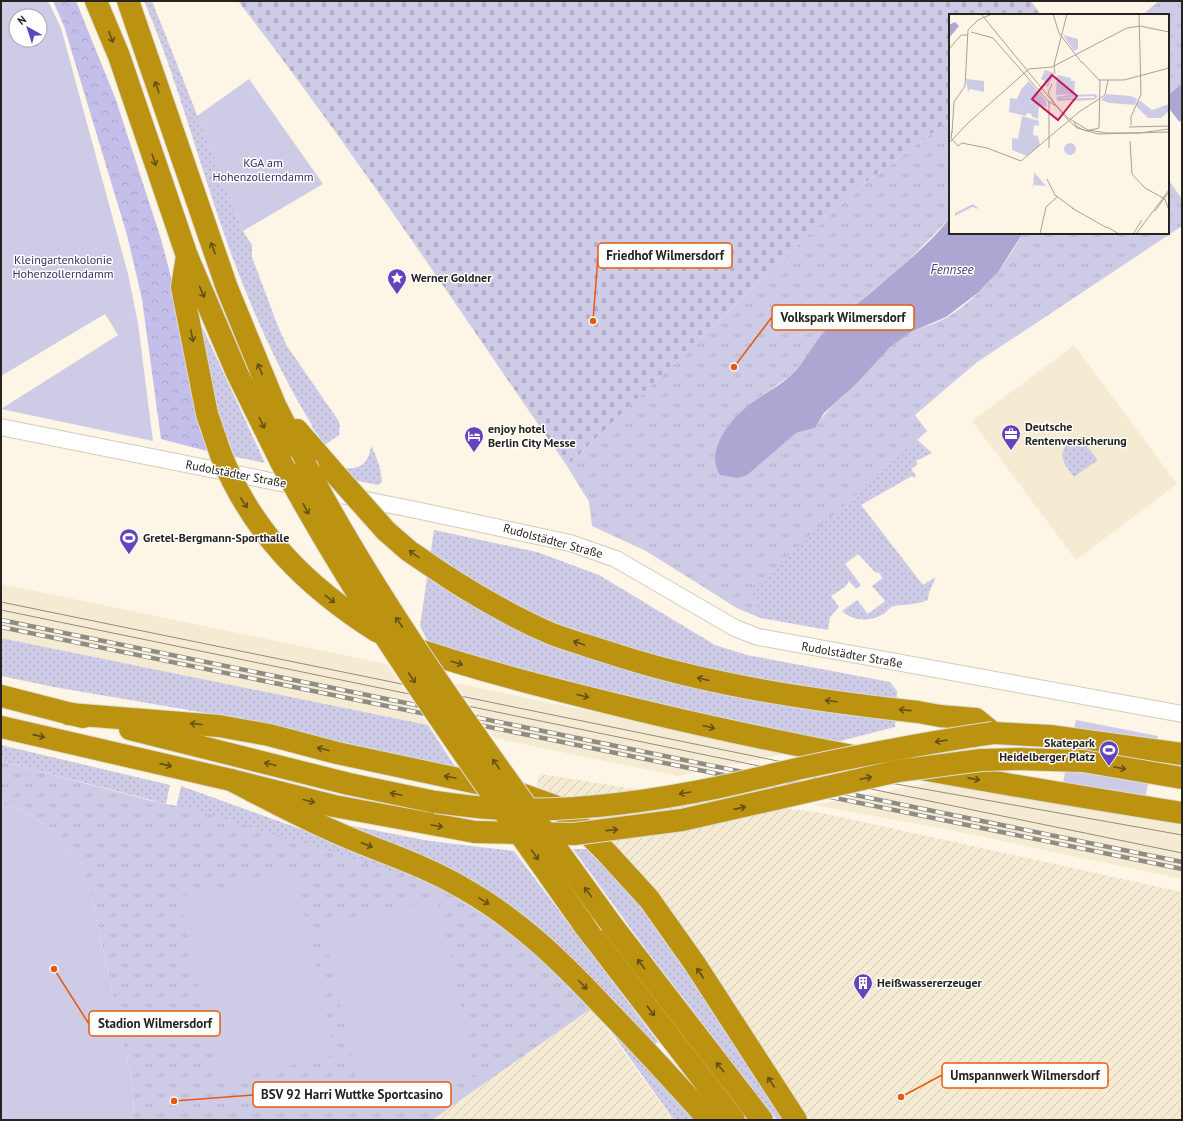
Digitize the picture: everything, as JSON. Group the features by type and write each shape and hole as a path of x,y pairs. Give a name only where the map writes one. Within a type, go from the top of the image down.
{"highway":[{"path":"96,1 119,56 186,256 237,373 281,462 315,526 404,668 584,925 734,1120"},
{"path":"128,1 227,288 275,405 334,518 374,585 498,767 611,924 762,1120"},
{"path":"186,256 182,287 207,414 221,455 239,495 261,530 286,559 310,583 348,613 382,634 407,646 512,679 739,734 1015,786 1182,813"},
{"path":"275,405 386,531 409,551 486,601 552,634 636,662 707,680 780,695 976,719 993,733"},
{"path":"1,696 348,784 435,802 489,808 538,809 590,806 635,801 720,787 805,767 936,741 993,733 1050,736 1182,754"},
{"path":"69,714 219,726 268,735 337,752 510,790 555,806 579,825 649,899 694,964 796,1120"},
{"path":"1,727 231,780 334,806 475,832 574,834 668,822 734,809 898,771 981,760 1019,759 1083,761 1182,778"},
{"path":"231,780 331,830 410,861 462,887 503,913 528,931 557,957 660,1064 709,1120"}],"street":[{"name":"Rudolstädter Straße","path":"1,427 409,508 570,543 616,559 735,628 758,637 1182,714"}],"shaded area":[{"path":"1074,345 1177,484 1076,560 972,421"},
{"path":"1,584 387,664 428,725 1,638"},
{"path":"455,683 789,753 678,776 494,738"},
{"path":"539,774 649,791 822,813 1182,892 1182,1120 808,1120 691,942 655,892 615,845 580,814 536,789"},
{"path":"938,781 1182,825 1182,879 950,830 814,805"},
{"path":"592,1008 673,1120 432,1120"}],"green space":[{"name":"Kleingartenkolonie Hohenzollerndamm","path":"1,1 48,1 61,28 128,274 138,323 153,441 1,409 118,335 105,314 1,376"},
{"path":"53,1 76,1 116,100 161,239 171,277 191,383 207,451 161,439 142,299 127,235 64,26"},
{"path":"144,1 152,1 243,231 252,245 252,257 277,324 287,346 338,420 340,425 339,435 325,445 311,426 312,425 283,373 244,287 222,229 164,50"},
{"path":"238,1 1031,1 1040,14 949,14 949,121 854,191 567,466 365,173"},
{"path":"1159,1 1182,1 1182,84 1169,94 1169,14 1143,14"},
{"name":"KGA am Hohenzollerndamm","path":"249,79 323,184 243,231 197,116"},
{"path":"949,121 949,219 904,265 842,316 815,344 805,359 791,375 750,404 730,425 717,449 771,454 796,433 815,428 829,410 897,341 909,333 946,318 980,291 1008,258 1022,234 1169,234 1169,180 1182,199 1182,226 976,363 915,415 927,431 752,588 761,618 737,608 646,551 592,526 589,502 567,466 854,191"},
{"path":"194,309 265,463 231,456 218,423"},
{"path":"913,436 932,453 916,461 918,464 911,469 916,476 914,478 912,476 861,505 923,585 935,577 928,600 915,604 893,606 880,616 869,619 857,619 847,615 842,611 857,600 868,614 885,601 872,586 883,578 878,572 876,573 858,554 845,564 861,585 856,589 849,581 845,587 831,596 839,607 830,617 828,630 761,618 737,608 721,598"},
{"path":"1075,441 1084,443 1098,460 1074,477 1066,466 1062,454 1066,445"},
{"path":"371,446 381,472 382,482 378,485 348,479 338,467 351,468 361,466 370,453"},
{"path":"434,530 537,552 599,575 715,645 747,655 890,682 897,691 895,727 833,743 644,703 429,644 420,626"},
{"path":"1,638 428,725 458,771 217,715 54,687 1,676"},
{"name":"Skatepark Heidelberger Platz","path":"1076,720 1158,736 1142,814 1060,797"},
{"path":"1,745 170,785 166,804 1,761"},
{"path":"1,761 148,800 196,810 433,884 477,909 519,938 550,966 592,1008 432,1120 133,1120 134,1092 90,890 84,870 75,854 67,844 47,826 24,812 1,804"},
{"path":"181,786 306,831 433,884 175,813"},
{"path":"1,804 23,812 47,826 67,844 75,854 82,867 90,890 134,1092 133,1120 1,1120"},
{"path":"347,825 430,841 514,851 658,1042 655,1044 559,947 401,847"},
{"path":"573,849 586,849 624,887 658,928 784,1120 777,1120 761,1100 642,944"},
{"path":"295,871 335,1055 219,1081 179,896"},
{"path":"438,899 476,1075 361,1101 322,924"},
{"path":"602,1019 696,1120 674,1120"}],"water":[{"path":"1182,84 1182,120 1169,129 1169,94"},
{"name":"Fennsee","path":"949,219 949,234 1022,234 998,272 979,292 946,317 911,332 890,347 855,385 824,413 815,428 796,433 747,475 738,478 720,475 716,466 715,456 717,446 722,436 735,418 750,404 781,384 790,376 801,365 818,339 837,319 911,258"}],"pier":[{"path":"1169,108 1181,124 1169,131"}],"tram line":[{"path":"1,602 851,776 1182,835"},
{"path":"1,610 1182,853"}],"railway":[{"path":"1,620 1182,862"},
{"path":"1,627 1182,869"}],"place":[{"name":"Werner Goldner","path":"397,295"},
{"name":"Friedhof Wilmersdorf","path":"593,321"},
{"name":"Volkspark Wilmersdorf","path":"734,367"},
{"name":"Deutsche Rentenversicherung","path":"1011,451"},
{"name":"enjoy hotel Berlin City Messe","path":"474,453"},
{"name":"Gretel-Bergmann-Sporthalle","path":"129,555"},
{"name":"Skatepark Heidelberger Platz","path":"1109,767"},
{"name":"Stadion Wilmersdorf","path":"54,969"},
{"name":"Heißwassererzeuger","path":"863,1000"},
{"name":"Umspannwerk Wilmersdorf","path":"901,1097"},
{"name":"BSV 92 Harri Wuttke Sportcasino","path":"174,1101"}]}
